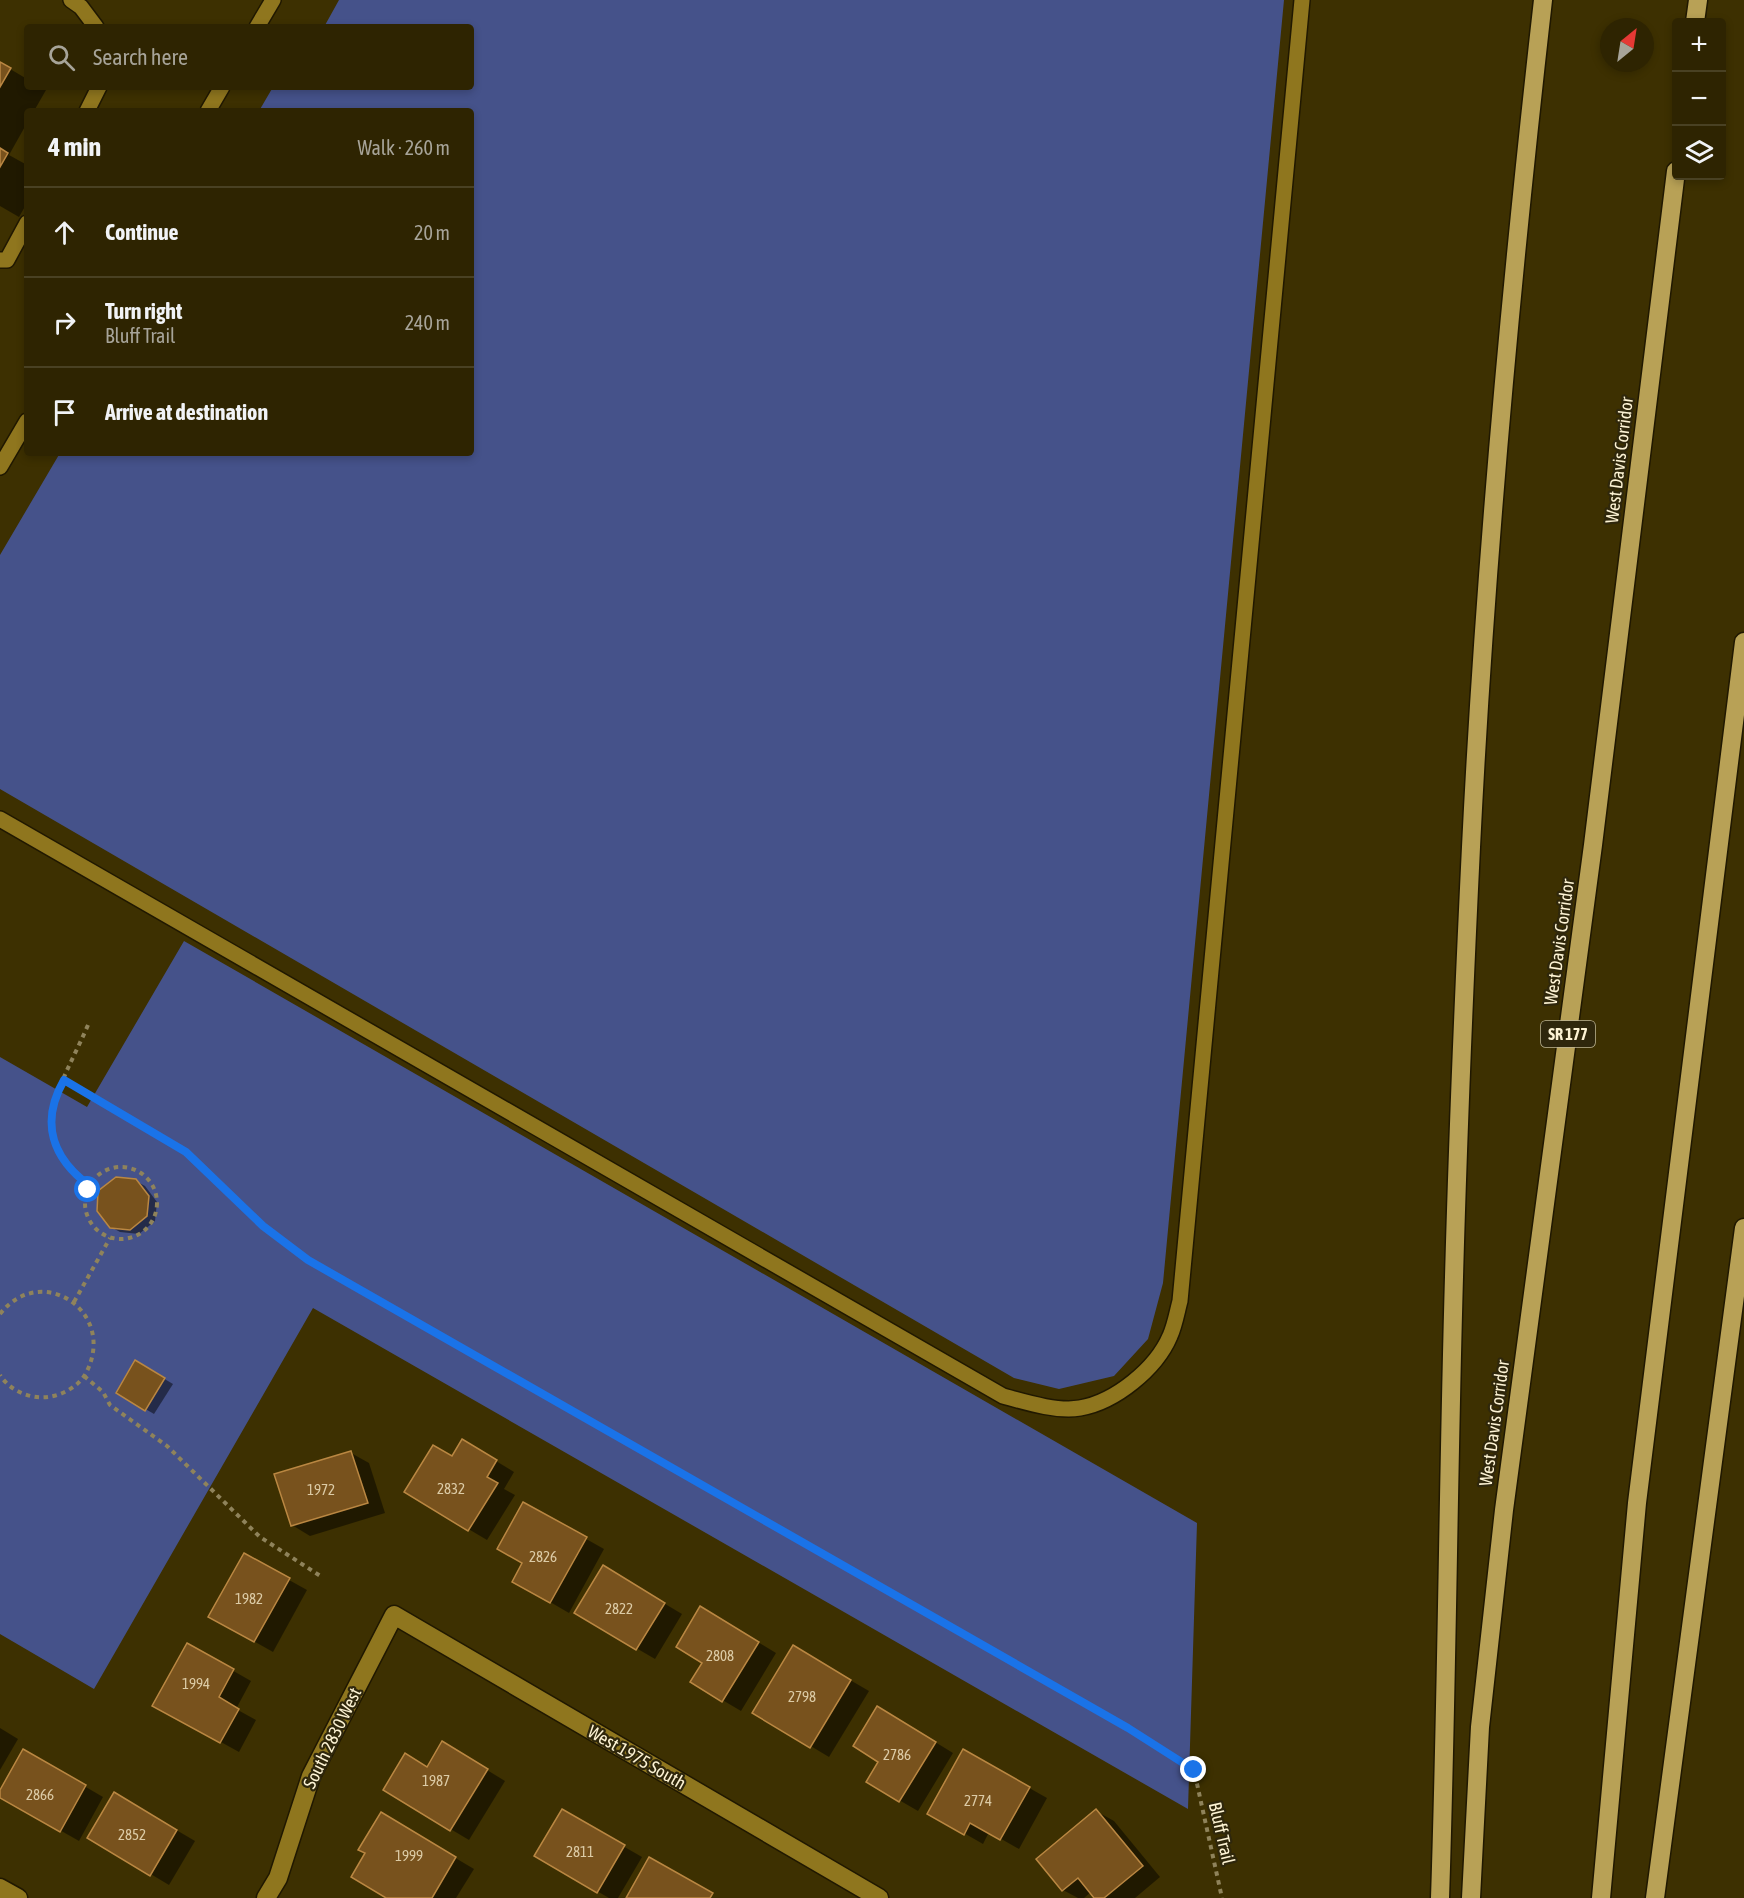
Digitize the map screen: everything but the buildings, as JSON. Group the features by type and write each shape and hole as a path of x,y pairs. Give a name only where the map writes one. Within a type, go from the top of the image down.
{"highway":[{"path":"1440,1898 1447,1707 1454,1278 1472,835 1498,432 1543,0"},
{"path":"1696,18 1698,0"},
{"name":"West Davis Corridor","path":"1471,1898 1480,1727 1504,1510 1591,857 1676,180"},
{"path":"1601,1898 1636,1503 1744,642"},
{"path":"1654,1898 1744,1228"}],"street":[{"name":"South 2830 West","path":"266,1898 278,1878 311,1776 394,1615"},
{"name":"West 1975 South","path":"394,1615 879,1898"},
{"path":"0,1888 18,1898"}],"lane":[{"path":"71,0 81,7 94,24"},
{"path":"259,24 273,0"},
{"path":"0,819 1003,1396 1041,1406 1079,1408 1118,1394 1149,1368 1155,1360 1170,1337 1180,1301 1302,0"},
{"path":"88,108 98,90"},
{"path":"210,108 220,90"},
{"path":"0,260 8,260 24,229"},
{"path":"0,467 24,426"}],"path":[{"path":"88,1025 58,1091 51,1116 52,1136 62,1157 75,1175 90,1186"},
{"name":"Bluff Trail","path":"64,1080 186,1152 263,1226 308,1260 1128,1728 1194,1770 1222,1898"},
{"path":"114,1168 126,1168 138,1172 147,1179 154,1188 157,1206 152,1223 143,1232 134,1238 110,1238 92,1224 85,1202 90,1186 103,1172 114,1168"},
{"path":"74,1302 110,1238"},
{"path":"0,1314 8,1305 27,1294 49,1292 74,1302 88,1319 94,1337 93,1360 84,1376 64,1393 46,1397 27,1395 11,1387 0,1375"},
{"path":"84,1376 103,1392 110,1405 167,1446 260,1537 322,1577"}],"shaded area":[{"path":"339,0 1284,0 1163,1283 1148,1339 1114,1376 1059,1389 1014,1378 0,789 0,555 58,456 474,456 474,108 261,108 271,90 474,90 474,24 326,24"},
{"path":"184,941 1197,1523 1188,1809 313,1308 94,1689 0,1634 0,1057 87,1107"}],"route":[{"path":"88,1190 90,1186 75,1175 62,1157 52,1136 51,1116 58,1091 64,1080 186,1152 263,1226 308,1260 1128,1728 1194,1770"}]}
